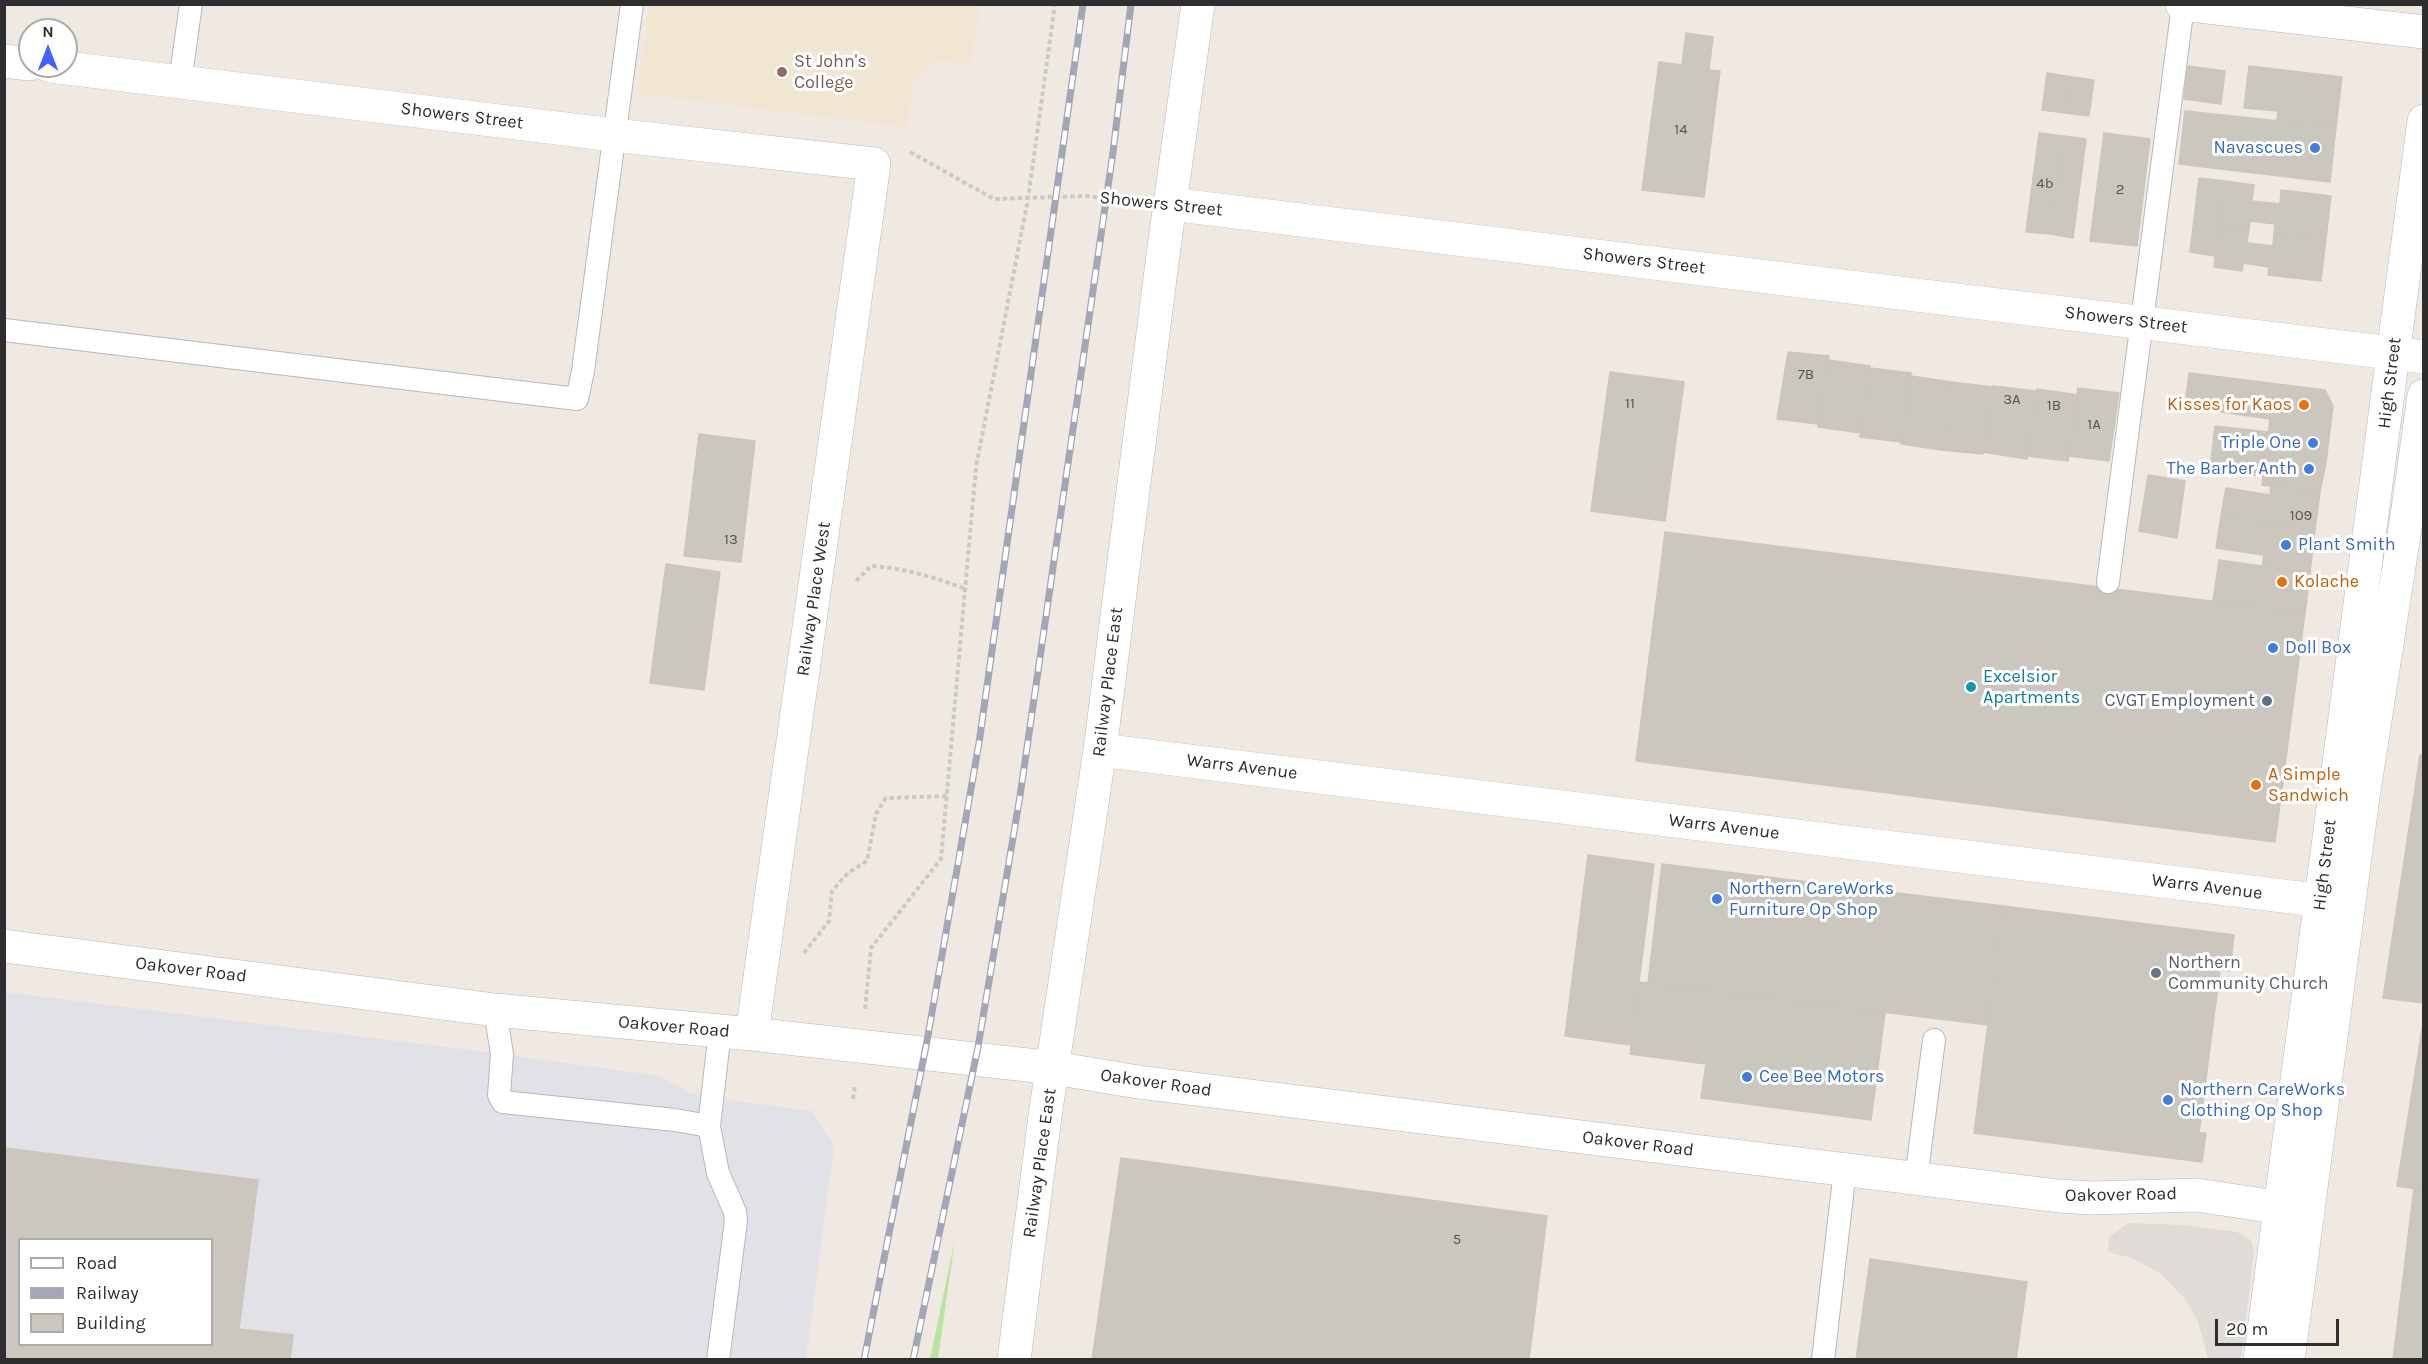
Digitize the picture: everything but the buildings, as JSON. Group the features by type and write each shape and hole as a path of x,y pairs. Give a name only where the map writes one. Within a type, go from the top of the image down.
{"street":[{"name":"Railway Place East","path":"1014,1359 1100,750 1198,4"},
{"path":"2182,4 2424,32"},
{"name":"Showers Street","path":"78,69 874,164"},
{"name":"High Street","path":"2260,1359 2293,1210 2409,354 2424,121"},
{"name":"Railway Place West","path":"736,1032 874,164"},
{"name":"Showers Street","path":"1170,204 2409,354"},
{"name":"High Street","path":"2335,903 2363,797 2424,396"},
{"name":"Warrs Avenue","path":"1100,750 2335,903"},
{"name":"Oakover Road","path":"4,946 495,1010 736,1032 1054,1068 1138,1082 1916,1179 2093,1198 2197,1195 2293,1210"},
{"name":"High Street","path":"2288,1359 2293,1210"}],"lane":[{"path":"180,82 191,4"},
{"path":"4,330 577,399 632,4"},
{"path":"2108,582 2182,4"},
{"path":"495,1010 502,1054 499,1095 503,1102 675,1120 709,1126"},
{"path":"718,1359 736,1221 732,1203 718,1173 709,1126 736,1032"},
{"path":"1916,1179 1934,1041"},
{"path":"1823,1359 1845,1170"}],"path":[{"path":"853,1099 871,948 940,859 976,467 1029,199 1055,4"},
{"name":"Showers Street","path":"910,152 994,199 1085,196 1170,204"},
{"path":"890,567 944,580 965,589"},
{"path":"801,956 829,921 832,891 848,873 867,861 876,814 886,798 946,796"}],"shaded area":[{"name":"St John's College","path":"649,4 980,5 971,64 938,60 914,80 907,127 637,94"},
{"path":"5,992 660,1076 690,1093 812,1111 834,1146 806,1359 5,1360"},
{"path":"2128,1223 2183,1225 2237,1232 2251,1240 2254,1251 2242,1353 2239,1359 2208,1359 2198,1321 2185,1299 2161,1274 2132,1258 2108,1252 2109,1237"}],"green space":[{"path":"955,1239 938,1359 930,1359"}],"railway":[{"path":"864,1360 927,1041 979,743 1083,4"},
{"path":"913,1360 978,1047 1020,796 1113,152 1131,4"}],"place":[{"name":"St John's College","path":"782,72"},
{"name":"Navascues","path":"2315,148"},
{"name":"Kisses for Kaos","path":"2304,405"},
{"name":"Triple One","path":"2313,443"},
{"name":"The Barber Anth","path":"2309,469"},
{"name":"Plant Smith","path":"2286,545"},
{"name":"Kolache","path":"2282,582"},
{"name":"Doll Box","path":"2273,648"},
{"name":"Excelsior Apartments","path":"1971,687"},
{"name":"CVGT Employment","path":"2267,701"},
{"name":"A Simple Sandwich","path":"2256,785"},
{"name":"Northern CareWorks Furniture Op Shop","path":"1717,899"},
{"name":"Northern Community Church","path":"2156,973"},
{"name":"Cee Bee Motors","path":"1747,1077"},
{"name":"Northern CareWorks Clothing Op Shop","path":"2168,1100"}]}
